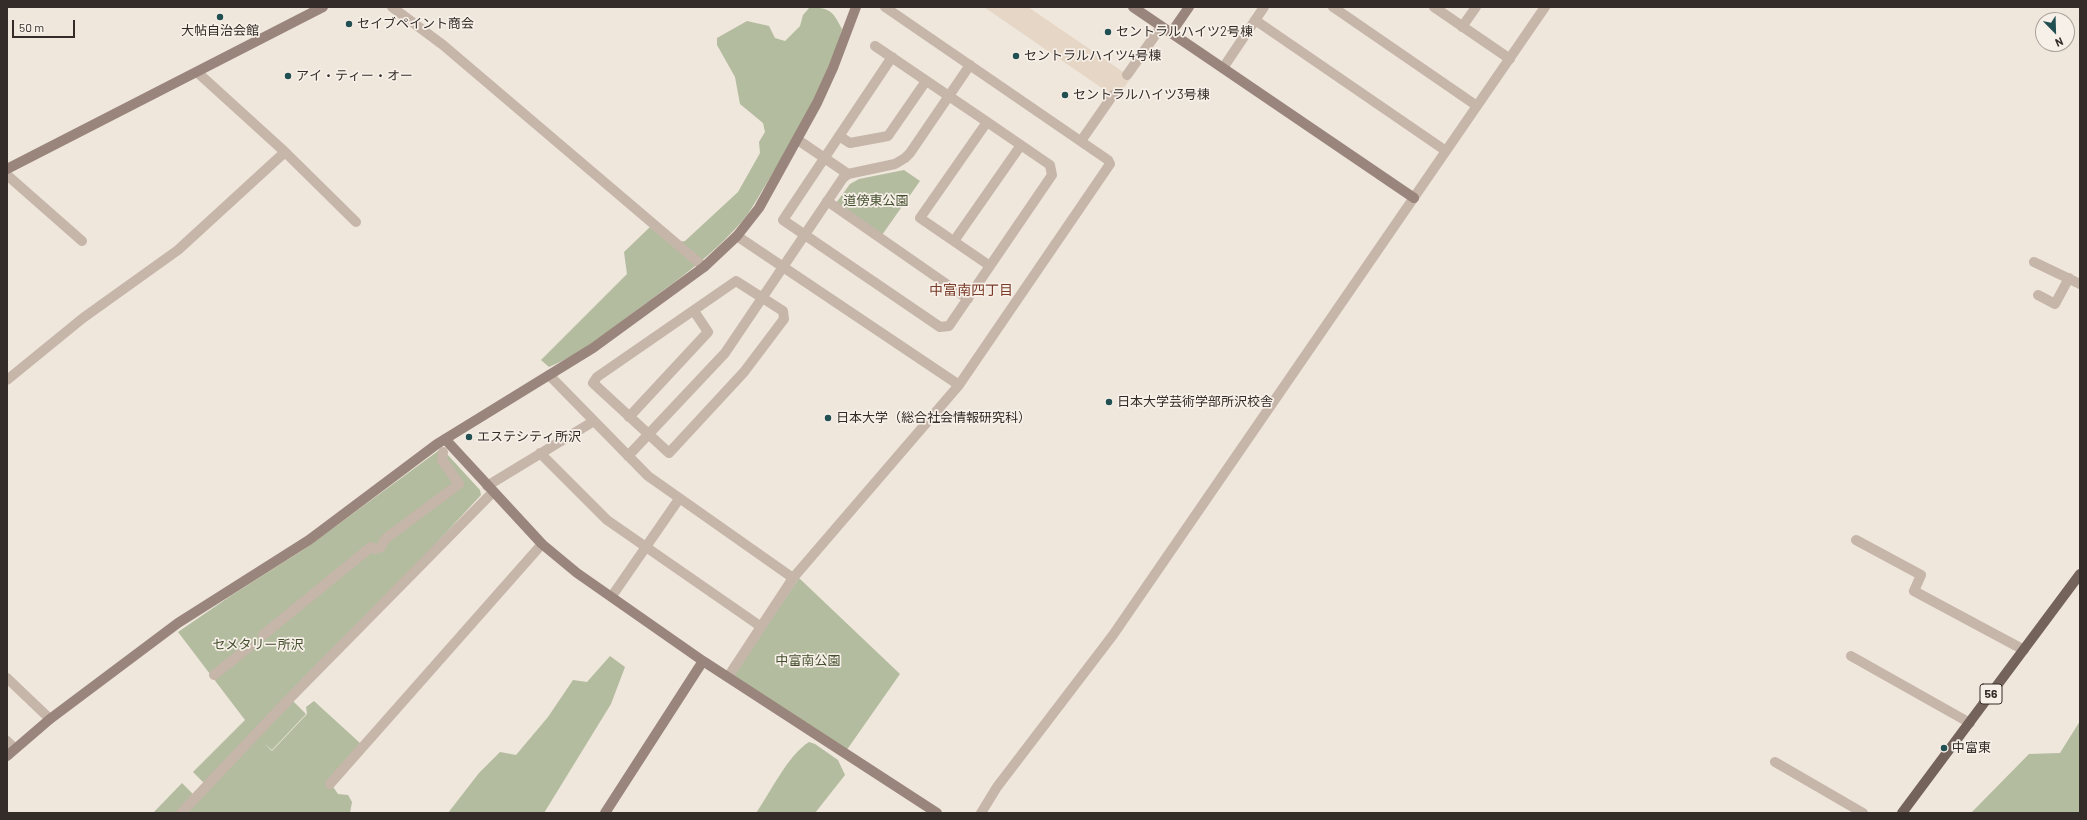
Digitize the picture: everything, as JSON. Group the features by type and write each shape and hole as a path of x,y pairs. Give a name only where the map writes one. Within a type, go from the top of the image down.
{"main road":[{"name":"56","path":"1902,813 2080,574"}],"street":[{"path":"7,169 323,7"},
{"path":"392,7 443,45 704,267"},
{"path":"7,756 11,745 50,719 178,623 316,536 445,439 593,348 704,267 737,236 759,208 798,140 833,68 856,7"},
{"path":"728,677 760,626 793,578 959,385 1110,164 1108,160 1081,141 885,7"},
{"path":"1133,7 1414,198"},
{"path":"1171,33 1189,7"},
{"path":"1333,7 1477,106"},
{"path":"1434,7 1510,59"},
{"path":"1462,27 1476,7"},
{"path":"980,813 997,787 1113,636 1545,7"},
{"path":"1223,68 1262,8"},
{"path":"1255,20 1446,151"},
{"path":"1128,75 1161,27"},
{"path":"875,46 1050,165 1052,175 949,326 940,327 783,220 838,136 892,58"},
{"path":"628,456 725,353 842,178 848,174 896,164 905,158 970,65"},
{"path":"197,72 285,152 356,222"},
{"path":"838,136 850,143 888,136 926,81"},
{"path":"1081,141 1113,95"},
{"path":"987,122 920,218 990,266"},
{"path":"798,140 848,174"},
{"path":"954,241 1021,145"},
{"path":"7,380 83,318 178,250 285,152"},
{"path":"7,175 82,241"},
{"path":"827,201 968,299"},
{"path":"737,236 959,385"},
{"path":"2034,262 2080,284"},
{"path":"2038,295 2055,304 2069,278"},
{"path":"736,281 783,311 784,319 744,372 669,453 648,436 593,383 597,377 694,311 736,281"},
{"path":"629,417 708,332 694,311"},
{"path":"549,375 648,476 793,578"},
{"path":"181,813 490,489 540,453 594,421"},
{"path":"445,439 542,544 577,572 703,661 937,813"},
{"path":"263,635 371,547 375,550 381,547 385,539 459,484 442,460 443,452"},
{"path":"540,453 607,520 760,626"},
{"path":"612,596 679,499"},
{"path":"1856,540 1921,575 1914,591 2024,650"},
{"path":"330,784 542,544"},
{"path":"214,675 248,647"},
{"path":"1851,656 1970,723"},
{"path":"605,813 703,661"},
{"path":"7,678 50,719"},
{"path":"1775,762 1863,813"}],"green space":[{"path":"810,7 823,8 830,12 842,29 828,69 810,107 790,145 747,215 732,233 675,282 591,344 549,367 541,360 627,274 624,252 650,227 670,243 685,241 738,192 760,153 759,142 765,132 763,123 740,104 735,77 717,45 717,38 747,21 769,26 775,38 785,41 800,26 803,15"},
{"name":"道傍東公園","path":"904,170 920,181 882,235 836,203 850,184 859,179"},
{"name":"セメタリー所沢","path":"438,451 446,453 480,490 481,495 405,577 288,696 306,714 272,750 265,744 272,751 307,714 306,707 314,701 360,743 329,781 338,794 348,795 352,802 350,813 153,813 182,783 194,795 205,784 193,772 245,720 178,632 232,595 306,548"},
{"name":"中富南公園","path":"799,578 900,674 846,751 735,677 734,674"},
{"path":"610,656 625,667 611,704 544,813 448,813 479,773 500,752 516,755 548,717 573,680 587,682"},
{"path":"2080,721 2080,813 1971,813 2029,754 2060,753"},
{"path":"809,742 815,744 838,760 845,775 815,813 756,813 787,765 801,748"}],"shaded area":[{"path":"984,7 1028,7 1129,76 1130,79 1117,97 1115,97"}],"place":[{"name":"大帖自治会館","path":"220,17"},
{"name":"セイブペイント商会","path":"349,24"},
{"name":"セントラルハイツ2号棟","path":"1108,32"},
{"name":"セントラルハイツ4号棟","path":"1016,56"},
{"name":"アイ・ティー・オー","path":"288,76"},
{"name":"セントラルハイツ3号棟","path":"1065,95"},
{"name":"日本大学芸術学部所沢校舎","path":"1109,402"},
{"name":"日本大学（総合社会情報研究科）","path":"828,418"},
{"name":"エステシティ所沢","path":"469,437"},
{"name":"中富東","path":"1944,748"}],"district":[{"name":"中富南四丁目","path":"971,290"}]}
